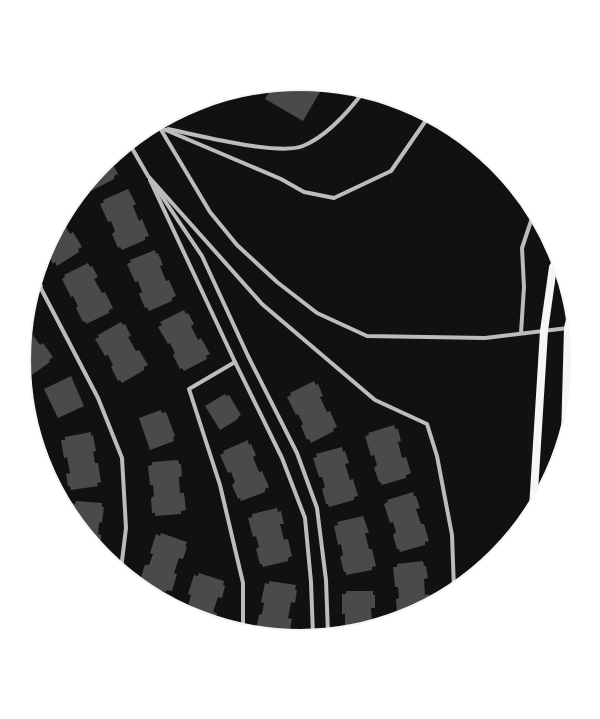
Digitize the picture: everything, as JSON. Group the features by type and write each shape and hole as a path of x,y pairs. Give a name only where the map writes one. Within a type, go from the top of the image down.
{"main road":[{"path":"534,495 544,331 553,266"},
{"path":"567,401 570,352"}],"street":[{"path":"161,128 272,149 303,146 331,127 360,97"},
{"path":"161,128 281,179 304,192 334,198 391,171 426,121"},
{"path":"160,129 210,212 237,245 277,282 317,314 367,336 485,338 544,331 568,326"},
{"path":"132,148 148,176 202,256 248,356 296,453 317,508 326,580 328,628"},
{"path":"148,176 235,362 282,458 305,518 311,582 313,629"},
{"path":"148,176 262,304 375,400 427,424 437,456 452,535 454,581"},
{"path":"521,333 524,287 522,248 531,220"},
{"path":"41,286 98,398 122,458 126,528 121,561"},
{"path":"235,362 189,388 220,485 243,583 242,623"}],"building":[{"path":"282,90 321,90 303,121 265,99 269,91"},
{"path":"113,165 118,174 114,176 114,179 91,191 90,189 97,181"},
{"path":"128,189 136,204 133,206 139,221 142,219 149,236 145,237 145,240 122,250 120,247 118,248 112,234 115,231 111,221 108,222 100,204 104,202 103,200"},
{"path":"65,226 70,234 73,232 82,247 78,249 79,252 57,266 55,262 53,264 50,258"},
{"path":"155,250 156,254 158,253 163,265 160,266 166,281 169,280 176,296 172,298 172,301 149,311 147,307 145,308 139,294 142,292 138,281 135,282 127,264 131,262 130,260"},
{"path":"88,263 90,267 92,266 98,277 94,279 102,293 105,292 113,308 109,310 109,313 86,324 85,321 83,322 76,308 78,306 73,296 71,297 62,279 65,277 64,275"},
{"path":"184,310 186,314 188,313 194,324 191,326 198,340 201,338 210,354 206,356 207,359 184,371 182,368 180,369 173,355 175,353 170,343 168,344 158,327 162,325 160,322"},
{"path":"121,322 123,325 125,324 131,336 128,337 136,351 139,350 148,365 144,367 144,370 122,383 120,380 118,381 111,367 113,365 108,355 105,356 95,339 99,337 98,335"},
{"path":"31,333 40,345 43,343 53,357 49,360 50,362 31,376"},
{"path":"71,376 84,406 58,418 44,389"},
{"path":"314,381 316,385 318,384 323,396 320,397 327,412 330,411 337,427 333,429 334,431 311,443 309,439 307,440 301,426 303,424 298,414 296,415 287,397 291,395 290,393"},
{"path":"225,394 226,396 229,395 241,415 238,419 220,430 205,406"},
{"path":"161,410 162,413 166,412 175,436 173,437 174,441 150,450 139,418"},
{"path":"394,425 395,429 398,429 401,441 398,442 402,458 406,457 411,473 406,475 406,478 382,485 379,482 374,468 377,465 374,455 371,456 365,436 369,435 368,433"},
{"path":"91,432 96,451 93,452 95,463 98,463 101,482 97,483 98,486 71,490 70,486 68,486 66,474 70,473 67,457 64,458 61,440 65,440 65,437"},
{"path":"248,440 249,445 251,444 256,455 253,457 259,472 262,471 269,487 265,489 265,492 241,501 240,498 238,499 232,485 235,482 231,472 228,473 220,455 224,453 223,451"},
{"path":"342,447 349,463 345,464 350,480 353,479 358,496 354,497 354,500 329,507 328,504 326,504 322,489 325,487 322,477 319,477 313,458 317,457 316,454"},
{"path":"178,460 179,464 181,464 182,476 179,477 180,493 184,493 186,510 181,511 181,514 155,516 155,513 152,513 151,498 154,496 153,485 150,485 148,466 152,465 152,462"},
{"path":"413,492 420,508 416,509 421,524 424,524 429,541 425,542 425,545 400,552 399,549 397,549 393,535 396,532 393,522 390,523 384,504 388,502 387,500"},
{"path":"76,501 102,503 102,507 104,507 102,522 99,523 98,534 101,535 101,542 72,503 75,504"},
{"path":"277,508 278,512 281,511 284,524 280,524 284,540 288,539 292,556 288,558 288,561 263,567 262,564 260,564 256,549 259,547 256,536 253,537 248,518 252,517 252,514"},
{"path":"363,516 369,533 365,533 369,549 372,549 376,566 372,567 372,570 346,575 340,557 343,555 341,544 338,545 334,526 338,525 337,522"},
{"path":"161,533 187,542 183,559 179,558 174,573 177,574 172,591 167,590 166,592 159,590 141,577 145,565 149,565 153,554 150,553 156,534 160,536"},
{"path":"423,561 424,566 426,566 428,578 424,579 425,595 429,594 429,596 397,611 396,599 399,598 398,587 395,587 393,567 397,567 397,564"},
{"path":"199,573 224,581 223,585 225,586 222,598 218,597 213,612 217,613 216,616 188,605 191,595 188,594 194,575 198,576"},
{"path":"269,581 296,585 295,590 297,590 295,603 291,602 288,618 292,619 290,629 257,626 259,615 262,614 264,603 261,602 265,583 269,584"},
{"path":"346,591 373,591 373,595 375,595 375,608 371,608 372,619 343,626 345,625 345,614 342,614 342,594 346,594"}]}
